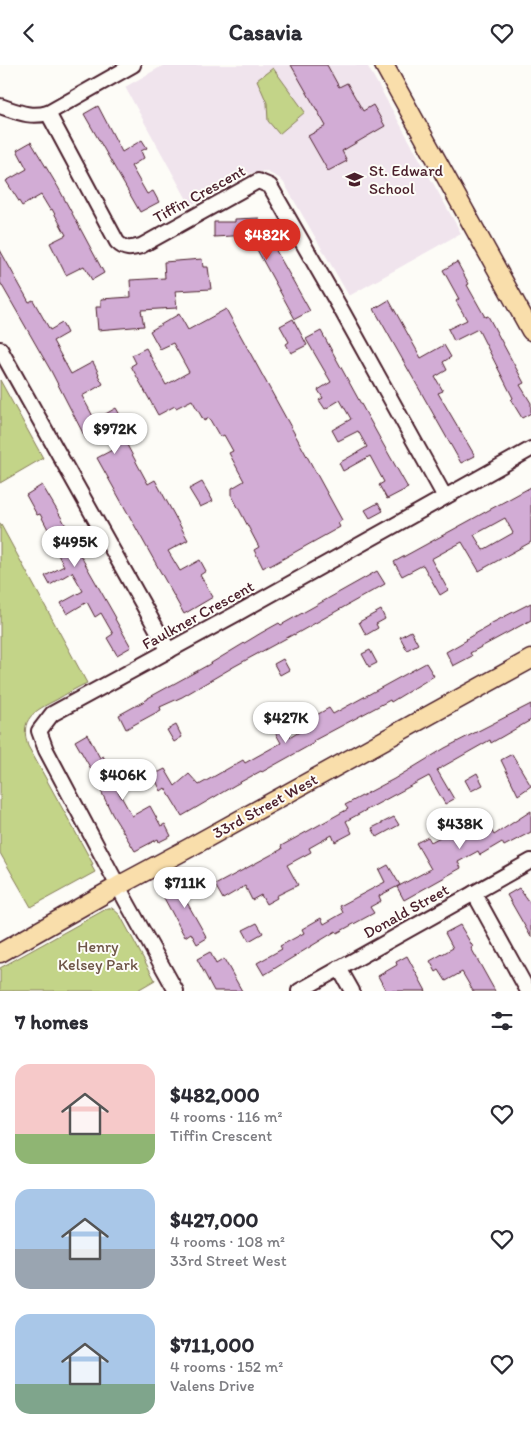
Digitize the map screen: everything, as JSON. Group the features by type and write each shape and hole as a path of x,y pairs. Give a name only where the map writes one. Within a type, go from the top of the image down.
{"main road":[{"path":"384,65 531,331"},
{"name":"33rd Street West","path":"0,953 118,886 530,662"}],"street":[{"path":"0,107 37,116 48,113 133,65"},
{"name":"Tiffin Crescent","path":"48,113 117,242 122,247 130,249 141,247 258,181 270,186 445,497"},
{"path":"0,349 168,651"},
{"name":"Faulkner Crescent","path":"118,886 46,750 39,731 52,714 531,449"},
{"name":"Donald Street","path":"299,991 531,861"},
{"path":"118,886 176,991"},
{"path":"474,893 528,991"},
{"path":"339,968 352,991"}],"shaded area":[{"name":"St. Edward School","path":"164,65 367,65 461,233 349,296 284,183 279,178 265,171 251,173 190,205 125,87"}],"green space":[{"path":"273,68 305,112 279,134 268,121 267,103 257,80"},
{"path":"0,380 43,458 0,483"},
{"path":"0,523 87,683 35,712 27,722 25,729 28,746 93,864 91,865 95,872 31,907 0,853"},
{"name":"Henry Kelsey Park","path":"108,908 112,908 120,915 155,980 136,991 0,991 0,968"}],"building":[{"path":"291,65 327,65 339,87 347,83 363,111 373,105 385,126 342,151 347,161 328,171 308,136 326,126"},
{"path":"98,106 122,152 142,140 147,148 141,151 144,158 131,166 147,194 153,191 159,202 140,212 84,114"},
{"path":"31,142 58,187 104,273 92,280 84,266 66,275 50,243 66,235 52,209 50,210 41,195 22,206 6,181 27,169 17,150"},
{"path":"259,218 261,244 270,240 310,311 295,319 249,235 214,237 214,222 235,222 235,219"},
{"path":"0,250 29,302 33,300 50,330 62,323 67,333 53,341 71,374 93,362 103,384 82,396 95,420 116,408 123,420 116,424 148,484 155,480 188,540 168,551 180,571 200,560 206,571 200,575 213,597 184,614 97,458 116,448 105,428 86,439 51,371 0,282"},
{"path":"202,259 203,267 208,267 211,289 175,291 177,308 141,310 144,326 98,330 96,307 101,307 101,299 131,297 130,280 165,278 164,262"},
{"path":"457,262 469,284 467,285 485,317 488,316 524,383 520,385 531,403 531,413 522,418 511,400 513,398 478,329 454,341 448,329 467,320 456,301 459,299 443,270"},
{"path":"389,300 421,358 444,345 451,357 443,362 447,370 435,377 443,391 438,393 475,456 461,463 374,309"},
{"path":"226,309 342,520 338,523 340,527 270,566 269,564 263,568 254,550 259,547 232,496 232,488 244,481 229,453 233,451 224,435 220,437 209,418 204,421 192,400 158,415 131,366 136,363 132,355 146,348 166,385 189,372 173,343 160,349 150,331 179,314 188,330"},
{"path":"293,319 307,345 291,353 286,344 289,342 280,326"},
{"path":"321,331 408,488 387,499 379,485 384,482 370,456 343,471 339,463 367,447 358,431 338,441 332,430 351,419 340,400 325,409 319,400 323,398 318,390 331,382 306,339"},
{"path":"202,482 213,501 200,507 189,489"},
{"path":"42,485 73,538 71,539 131,647 117,655 107,638 113,634 101,613 95,617 87,602 67,614 61,603 83,591 72,572 50,585 45,576 64,566 47,534 50,533 40,514 37,515 26,495"},
{"path":"531,487 531,542 479,571 462,542 431,559 448,590 440,595 423,565 402,576 394,562","holes":["505,518 513,533 483,550 474,535"]},
{"path":"378,503 383,511 370,518 365,510"},
{"path":"377,571 385,584 182,697 160,707 161,710 126,729 119,715 261,633 279,623 281,625"},
{"path":"531,603 531,620 470,653 472,656 453,666 446,652 488,625"},
{"path":"381,610 385,619 376,624 378,628 366,635 359,622"},
{"path":"411,631 418,644 407,650 400,637"},
{"path":"370,650 377,663 369,667 362,654"},
{"path":"283,659 289,670 280,675 274,664"},
{"path":"426,663 434,676 391,702 390,700 313,741 314,743 182,816 165,788 161,791 153,775 165,769 175,786 189,774 199,785 243,760 245,763 281,743 269,721 279,715 291,737 307,727 304,722 329,708 333,714"},
{"path":"531,704 531,720 491,743 490,740 437,770 454,799 445,804 429,776 346,821 352,833 335,842 332,835 309,848 311,852 287,865 298,885 276,896 277,898 266,904 261,895 252,900 245,886 223,899 215,885 282,849 281,846 348,809 345,805 394,779 445,748"},
{"path":"176,725 182,737 174,742 167,730"},
{"path":"87,734 100,758 103,756 117,781 133,770 138,778 118,791 132,816 150,806 161,826 165,824 171,836 159,842 158,839 135,851 112,814 101,791 103,790 75,741"},
{"path":"512,754 531,786 518,795 501,760"},
{"path":"477,773 483,785 471,791 465,780"},
{"path":"531,811 531,832 504,846 502,842 480,855 478,851 458,862 461,868 404,900 397,887 431,869 416,843 428,837 431,842 458,827 454,819 466,813 478,835 490,828 494,835"},
{"path":"394,817 399,825 377,837 372,828"},
{"path":"388,865 400,885 379,896 381,901 370,907 374,913 337,933 336,931 264,975 257,963 282,949 280,946 304,933 302,929 321,918 324,924 343,913 340,906 385,882 379,870"},
{"path":"193,877 201,890 185,899 207,938 197,944 191,933 185,937 163,896"},
{"path":"519,888 531,905 531,937 507,895"},
{"path":"257,923 263,933 249,941 243,930"},
{"path":"460,925 495,991 473,991 462,972 446,981 439,970 436,972 430,961 453,948 445,933"},
{"path":"210,952 216,964 224,959 242,991 214,991 197,959"},
{"path":"407,956 426,991 386,991 378,976 397,965 396,962"}],"place":[{"name":"St. Edward School","path":"355,179"}]}
